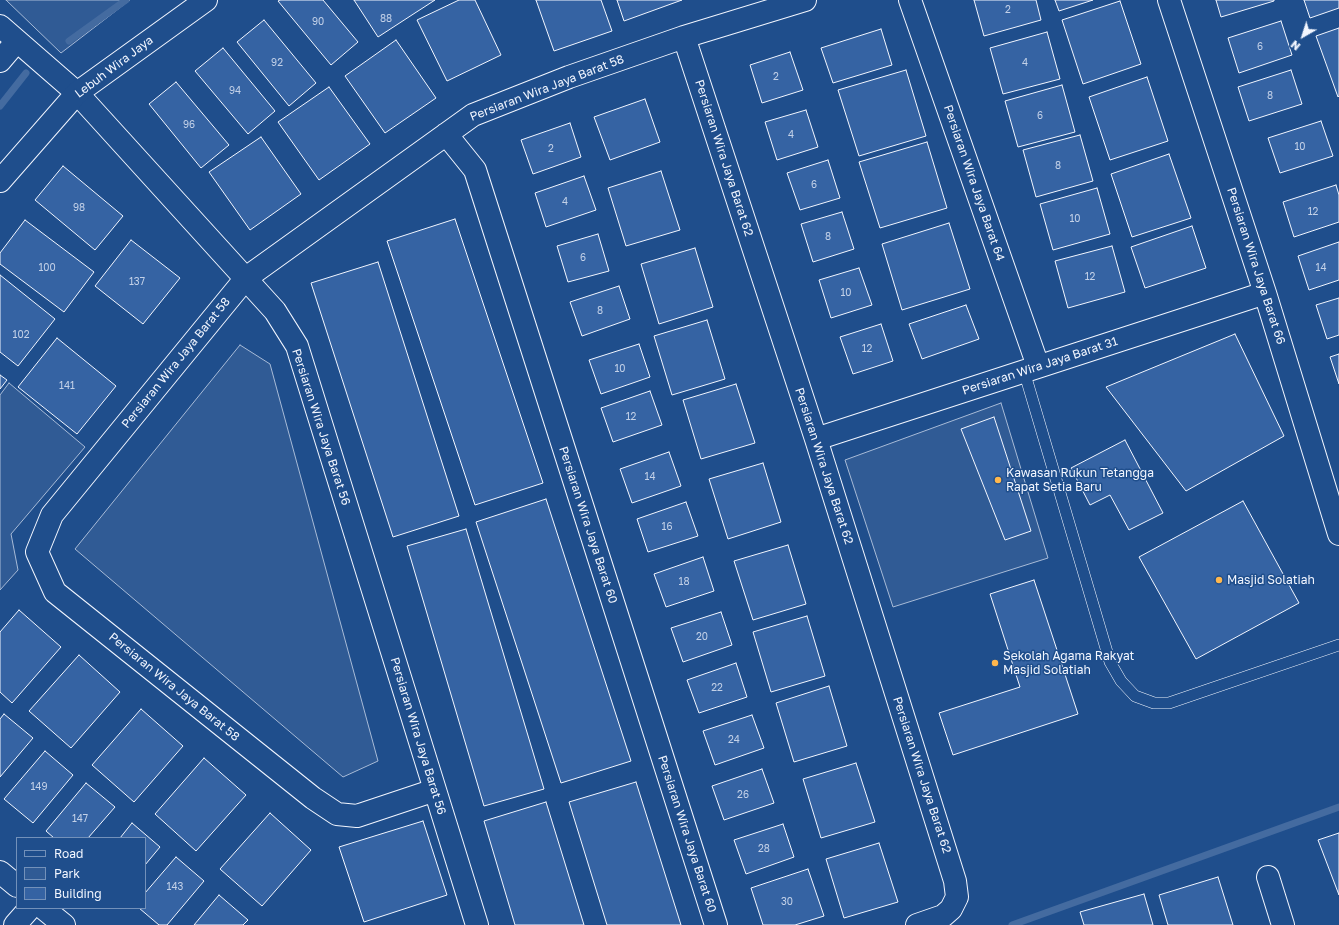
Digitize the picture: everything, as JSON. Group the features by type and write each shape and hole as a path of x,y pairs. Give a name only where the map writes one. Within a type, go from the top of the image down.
{"street":[{"name":"Lebuh Wira Jaya","path":"0,181 77,93 206,0"},
{"name":"Persiaran Wira Jaya Barat 58","path":"435,790 357,816 337,814 313,798 55,592 37,552 52,515 246,278 473,115 684,37 805,0"},
{"name":"Persiaran Wira Jaya Barat 64","path":"910,0 1031,369"},
{"name":"Persiaran Wira Jaya Barat 66","path":"1169,0 1265,293 1339,534"},
{"name":"Persiaran Wira Jaya Barat 56","path":"0,26 77,93 275,311 297,346 477,925"},
{"name":"Persiaran Wira Jaya Barat 62","path":"684,37 816,439 955,881 957,897 951,908 943,916 917,925"},
{"path":"0,61 17,41"},
{"name":"Persiaran Wira Jaya Barat 60","path":"446,134 475,170 716,925"},
{"name":"Persiaran Wira Jaya Barat 31","path":"816,439 1265,293"},
{"path":"0,872 16,885"},
{"path":"1268,877 1283,925"},
{"path":"15,925 29,909"},
{"path":"44,909 64,925"}],"lane":[{"path":"1031,369 1110,662 1121,681 1134,696 1154,703 1169,703 1339,645"}],"green space":[{"path":"6,0 130,0 61,53"},
{"path":"240,345 270,364 378,761 343,777 75,549"},
{"path":"9,383 85,447 11,534 18,570 0,590 0,395"},
{"path":"1001,403 1048,558 893,607 845,460"}],"building":[{"path":"323,0 358,42 331,65 278,1"},
{"path":"354,0 435,0 378,37"},
{"path":"459,0 475,0 501,55 447,81 417,20"},
{"path":"536,0 601,0 612,31 554,51"},
{"path":"617,0 682,0 624,21"},
{"path":"974,0 1036,0 1041,20 984,36"},
{"path":"1055,0 1093,0 1059,11"},
{"path":"1216,0 1274,0 1274,1 1221,17"},
{"path":"1304,0 1339,0 1339,8 1310,18"},
{"path":"1120,1 1141,64 1083,84 1062,20"},
{"path":"264,20 316,83 289,106 237,42"},
{"path":"1281,21 1292,55 1239,73 1228,38"},
{"path":"1339,28 1339,96 1338,97 1316,36"},
{"path":"881,29 892,65 833,83 821,48"},
{"path":"1047,32 1060,79 1003,94 990,48"},
{"path":"396,40 436,98 385,133 345,76"},
{"path":"223,48 275,111 248,134 195,71"},
{"path":"790,52 803,90 762,103 750,65"},
{"path":"906,70 926,136 859,156 838,90"},
{"path":"1291,70 1302,104 1249,121 1238,87"},
{"path":"1147,77 1168,141 1110,160 1089,97"},
{"path":"176,82 229,145 201,168 149,104"},
{"path":"1062,85 1075,132 1018,147 1005,101"},
{"path":"329,87 370,144 319,180 278,122"},
{"path":"645,99 660,142 610,160 594,117"},
{"path":"806,110 818,147 777,160 765,122"},
{"path":"1321,121 1333,156 1280,173 1268,138"},
{"path":"570,123 581,157 533,174 521,140"},
{"path":"1080,135 1093,181 1036,197 1023,150"},
{"path":"261,137 301,194 250,230 209,172"},
{"path":"927,142 947,208 880,228 859,162"},
{"path":"1169,154 1191,218 1132,237 1111,174"},
{"path":"828,160 840,198 800,210 787,173"},
{"path":"63,166 123,216 95,250 35,200"},
{"path":"661,171 680,230 626,246 608,188"},
{"path":"584,176 596,210 546,227 535,193"},
{"path":"1336,185 1339,195 1339,222 1294,237 1283,202"},
{"path":"1097,188 1110,234 1053,250 1040,204"},
{"path":"842,212 854,249 813,262 801,224"},
{"path":"455,219 543,483 475,505 387,241"},
{"path":"25,220 94,272 64,312 0,264 0,253"},
{"path":"949,223 970,289 902,310 882,244"},
{"path":"1192,226 1206,268 1145,288 1131,247"},
{"path":"598,234 609,271 568,282 557,246"},
{"path":"131,240 180,278 143,324 95,286"},
{"path":"1339,242 1339,280 1309,290 1298,256"},
{"path":"1112,246 1125,292 1068,308 1055,261"},
{"path":"695,248 713,307 659,324 641,264"},
{"path":"378,262 459,516 393,537 311,283"},
{"path":"859,268 872,305 831,318 819,280"},
{"path":"0,275 55,319 18,366 0,352"},
{"path":"619,286 630,319 582,336 570,302"},
{"path":"1339,298 1339,335 1327,339 1316,305"},
{"path":"966,305 979,339 922,359 909,324"},
{"path":"707,320 725,379 672,395 654,336"},
{"path":"881,324 893,361 853,374 840,337"},
{"path":"1235,334 1284,436 1186,491 1106,387"},
{"path":"57,338 116,386 77,434 18,387"},
{"path":"639,344 650,377 601,394 589,360"},
{"path":"1339,354 1339,384 1330,357"},
{"path":"0,375 7,380 0,389"},
{"path":"736,384 755,443 701,459 683,400"},
{"path":"650,391 662,425 613,442 601,408"},
{"name":"Kawasan Rukun Tetangga Rapat Setia Baru","path":"994,417 1031,531 1005,540 961,429"},
{"path":"1125,440 1163,513 1129,530 1110,495 1090,505 1071,468"},
{"path":"669,452 681,486 632,503 620,469"},
{"path":"763,463 781,522 728,539 709,479"},
{"path":"546,499 631,761 561,783 476,522"},
{"name":"Masjid Solatiah","path":"1243,501 1299,603 1196,659 1139,557"},
{"path":"686,502 698,536 648,552 637,519"},
{"path":"466,529 544,789 484,806 407,546"},
{"path":"788,545 806,604 753,620 734,561"},
{"path":"703,557 714,591 666,607 654,574"},
{"path":"1034,580 1078,714 953,755 939,713 1020,687 990,594"},
{"path":"19,610 61,647 12,703 0,692 0,632"},
{"path":"721,612 732,645 683,662 671,628"},
{"path":"807,616 825,676 771,692 753,632"},
{"path":"79,655 120,692 71,748 29,711"},
{"path":"736,663 747,697 699,713 687,680"},
{"path":"829,686 847,746 794,762 776,703"},
{"path":"141,709 183,746 134,802 92,765"},
{"path":"4,714 33,738 0,777 0,719"},
{"path":"752,715 764,748 715,765 703,731"},
{"path":"45,751 73,775 33,823 4,799"},
{"path":"204,758 246,795 196,851 155,814"},
{"path":"856,763 875,822 821,838 803,779"},
{"path":"762,769 774,803 724,820 712,786"},
{"path":"636,782 681,925 607,925 569,802"},
{"path":"86,783 115,807 89,837 53,837 46,831"},
{"path":"546,802 584,925 515,925 484,821"},
{"path":"270,813 311,850 262,906 220,869"},
{"path":"423,821 447,895 364,922 339,847"},
{"path":"132,823 160,847 146,864 146,837 121,837"},
{"path":"783,824 794,857 746,874 734,840"},
{"path":"1339,833 1339,895 1318,840"},
{"path":"879,843 898,902 844,918 826,859"},
{"path":"176,857 204,881 167,925 159,925 140,909 146,909 146,892"},
{"path":"808,869 824,916 795,925 763,925 751,888"},
{"path":"1218,877 1233,925 1168,925 1159,895"},
{"path":"1144,894 1153,925 1084,925 1080,912"},
{"path":"219,895 248,920 243,925 194,925"}],"waterway":[{"path":"69,41 126,0"},
{"path":"0,106 26,73"},
{"path":"1012,925 1339,807"}],"place":[{"name":"Kawasan Rukun Tetangga Rapat Setia Baru","path":"998,480"},
{"name":"Masjid Solatiah","path":"1219,580"},
{"name":"Sekolah Agama Rakyat Masjid Solatiah","path":"995,663"}]}
